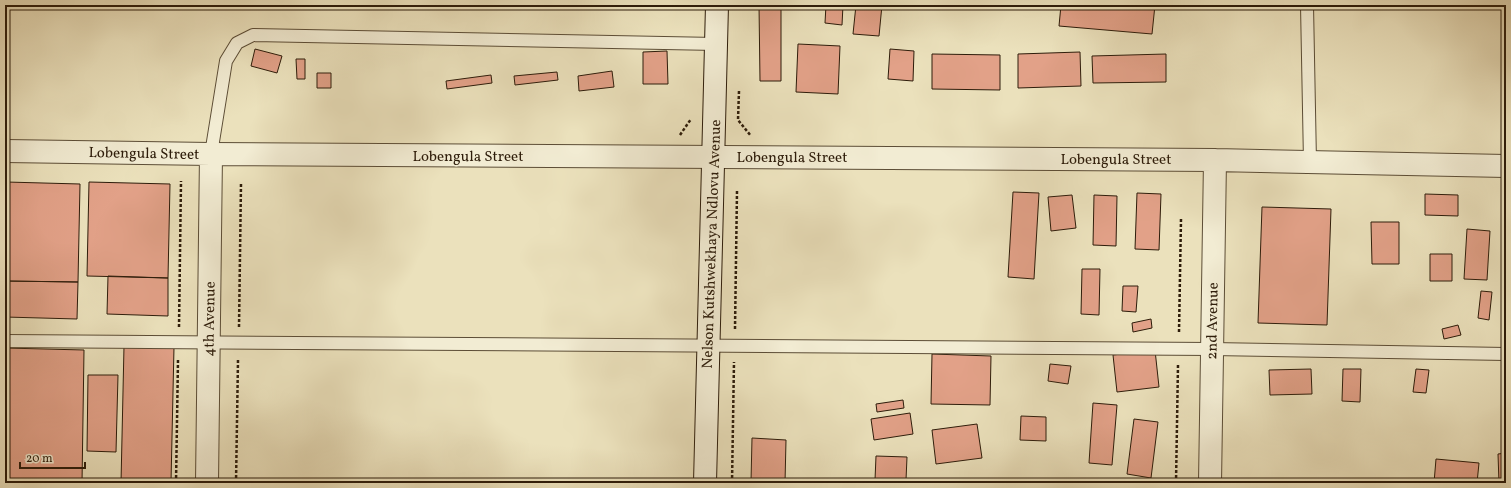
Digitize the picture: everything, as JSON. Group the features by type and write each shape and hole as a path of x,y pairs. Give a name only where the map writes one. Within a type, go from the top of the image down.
{"street":[{"name":"Nelson Kutshwekhaya Ndlovu Avenue","path":"705,483 717,5"},
{"name":"Lobengula Street","path":"5,151 211,154 1215,160 1506,166"},
{"name":"4th Avenue","path":"207,483 211,154"},
{"name":"2nd Avenue","path":"1210,483 1215,160"}],"lane":[{"path":"1307,5 1310,162"},
{"path":"211,154 226,61 237,42 253,35 716,44"},
{"path":"5,341 1212,349 1506,354"}],"path":[{"path":"677,139 691,120 691,113"}],"building":[{"path":"759,5 781,5 781,81 760,81"},
{"path":"826,5 843,5 842,25 825,23"},
{"path":"856,5 882,5 879,36 853,34"},
{"path":"1061,5 1155,5 1152,34 1059,26"},
{"path":"798,44 840,46 838,94 796,92"},
{"path":"255,49 282,56 277,73 251,66"},
{"path":"890,49 914,51 913,81 888,79"},
{"path":"667,51 668,84 643,84 643,52"},
{"path":"1080,52 1081,86 1018,88 1018,54"},
{"path":"932,54 1000,55 1000,90 932,89"},
{"path":"1166,54 1166,82 1093,83 1092,56"},
{"path":"296,59 305,59 305,79 297,79"},
{"path":"612,71 614,87 579,91 578,76"},
{"path":"557,72 558,80 515,85 514,76"},
{"path":"317,73 331,73 331,88 317,88"},
{"path":"491,75 492,83 447,89 446,81"},
{"path":"6,182 80,184 78,282 5,281"},
{"path":"89,182 170,184 168,278 87,276"},
{"path":"1013,192 1039,193 1034,279 1008,277"},
{"path":"1137,193 1161,194 1159,250 1135,249"},
{"path":"1425,194 1458,195 1458,216 1425,215"},
{"path":"1072,195 1076,228 1051,231 1048,197"},
{"path":"1094,195 1117,196 1116,246 1093,245"},
{"path":"1262,207 1331,209 1327,325 1258,323"},
{"path":"1371,222 1399,222 1399,264 1372,264"},
{"path":"1467,229 1490,231 1487,280 1464,279"},
{"path":"1430,254 1452,254 1452,281 1430,281"},
{"path":"1082,269 1100,269 1099,315 1081,314"},
{"path":"108,276 168,278 168,316 107,314"},
{"path":"5,281 78,282 77,319 5,317"},
{"path":"1123,286 1138,286 1136,312 1122,311"},
{"path":"1481,291 1492,292 1489,320 1478,318"},
{"path":"1151,319 1152,328 1133,332 1132,323"},
{"path":"1458,325 1461,335 1444,339 1442,329"},
{"path":"124,346 174,347 170,483 121,483"},
{"path":"5,348 84,350 82,483 5,483"},
{"path":"1155,350 1159,387 1117,392 1113,355"},
{"path":"932,354 991,356 990,405 931,404"},
{"path":"1050,364 1071,366 1068,384 1048,381"},
{"path":"1311,369 1312,394 1270,395 1269,370"},
{"path":"1343,369 1361,369 1360,402 1342,401"},
{"path":"1416,369 1429,370 1426,393 1413,392"},
{"path":"88,375 118,375 116,452 87,451"},
{"path":"903,400 904,408 877,412 876,404"},
{"path":"1093,403 1117,405 1112,465 1089,463"},
{"path":"910,413 913,434 874,440 871,419"},
{"path":"1021,416 1046,417 1046,441 1020,440"},
{"path":"1134,419 1158,422 1151,478 1127,474"},
{"path":"977,424 982,458 936,464 932,430"},
{"path":"752,438 786,440 785,483 751,482"},
{"path":"1506,453 1506,483 1499,483 1498,454"},
{"path":"876,456 907,457 906,480 875,480"},
{"path":"1436,459 1479,463 1477,483 1434,483"}]}
